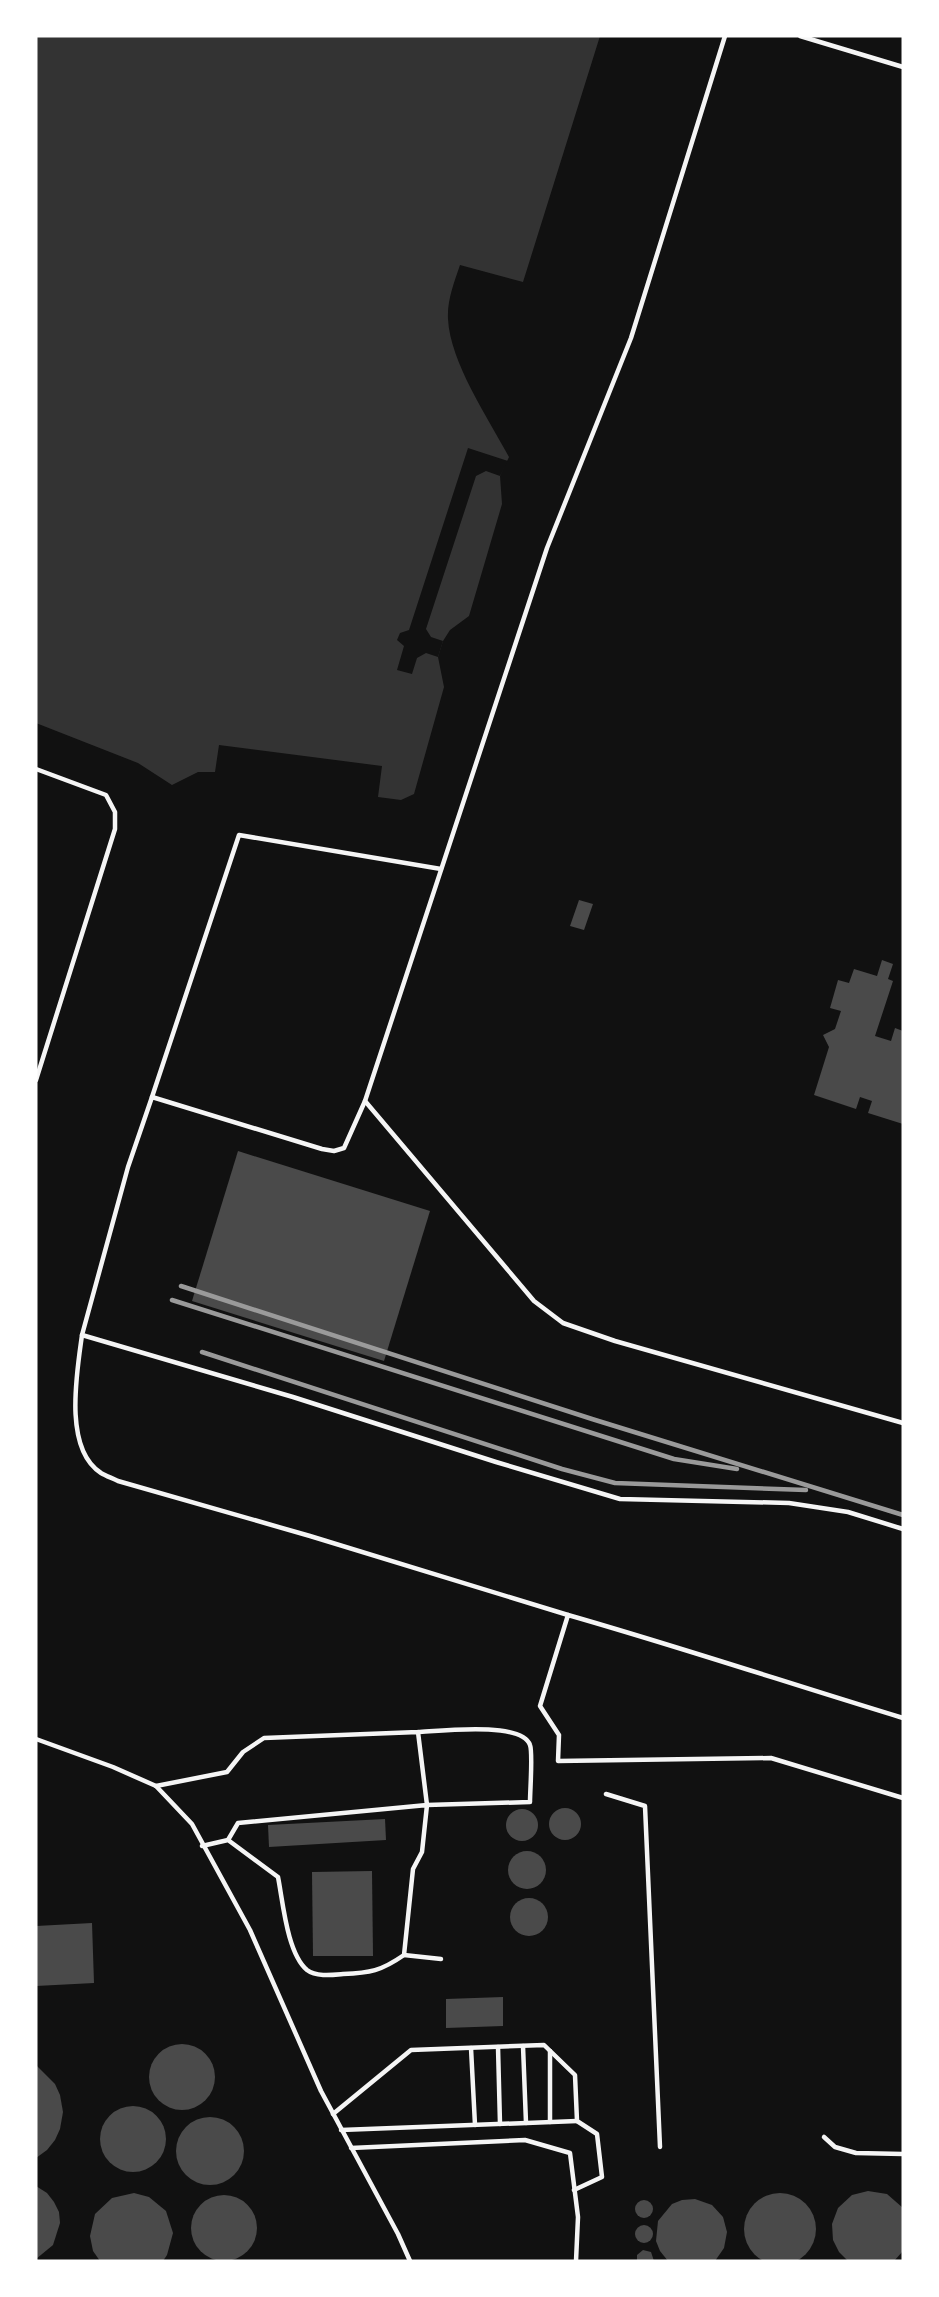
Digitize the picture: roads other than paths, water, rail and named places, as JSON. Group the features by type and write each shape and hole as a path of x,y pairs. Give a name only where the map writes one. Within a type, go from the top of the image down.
{"lane":[{"path":"152,1097 322,1149 334,1151 344,1148 365,1101 547,548 631,338 725,36"},
{"path":"800,36 903,67"},
{"path":"36,769 106,795 115,812 115,829 36,1080"},
{"path":"441,869 238,835 128,1167 82,1335 76,1383 75,1428 87,1458 99,1472 118,1481 310,1536 903,1718"},
{"path":"365,1101 534,1301 563,1323 615,1341 903,1423"},
{"path":"82,1335 293,1397 620,1499 789,1503 848,1512 903,1529"},
{"path":"568,1615 540,1706 559,1735 558,1761 771,1758 903,1798"},
{"path":"156,1786 227,1772 243,1752 264,1738 507,1730 523,1736 530,1745 530,1802 427,1805 238,1823 228,1840 202,1846"},
{"path":"404,1955 413,1869 422,1852 427,1805 418,1732"},
{"path":"36,1739 156,1786 192,1824 250,1930 321,2091 398,2234 410,2261"},
{"path":"606,1794 645,1806 660,2146"},
{"path":"228,1840 278,1877 294,1953 307,1971 322,1975 359,1973 385,1968 404,1955 441,1959"},
{"path":"333,2114 411,2050 544,2045 575,2075 577,2121"},
{"path":"523,2046 526,2123"},
{"path":"498,2047 500,2124"},
{"path":"471,2048 475,2125"},
{"path":"550,2051 550,2122"},
{"path":"341,2130 577,2121 597,2134 602,2177 574,2190"},
{"path":"824,2137 835,2147 856,2153 903,2154"},
{"path":"351,2148 525,2140 570,2153 578,2217 576,2261"}],"railway":[{"path":"181,1286 592,1419 903,1515"},
{"path":"172,1300 674,1459 737,1469"},
{"path":"202,1352 562,1469 615,1483 806,1490"}]}
